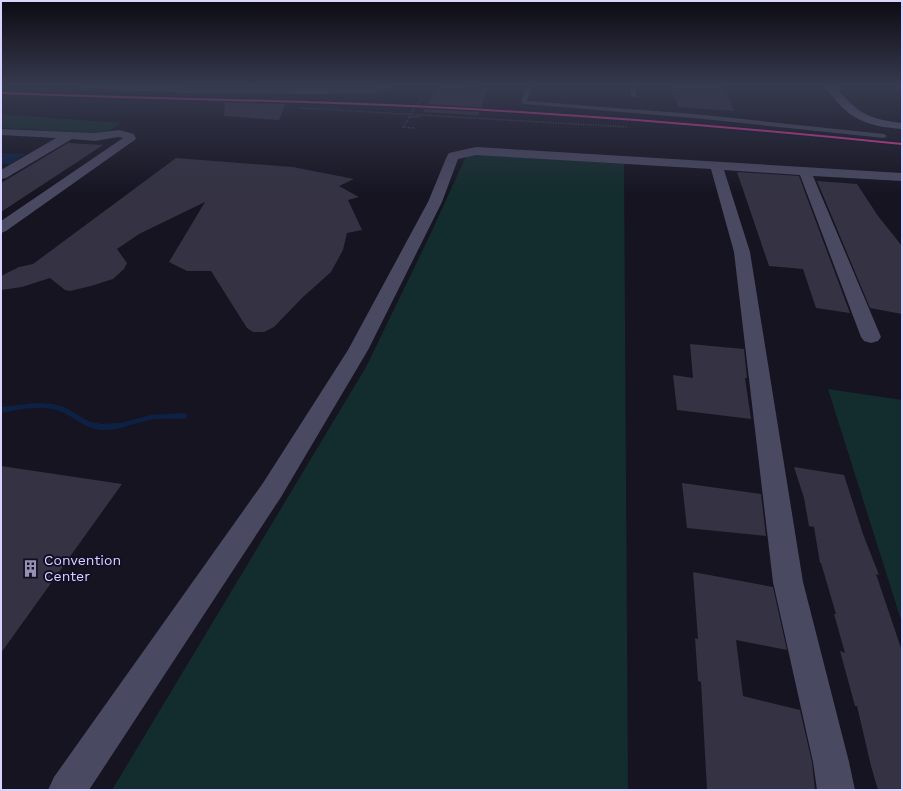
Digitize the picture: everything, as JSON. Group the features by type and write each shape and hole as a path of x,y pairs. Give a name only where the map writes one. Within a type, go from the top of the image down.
{"street":[{"path":"870,122 902,126"},
{"path":"1,132 95,137 120,133 128,135 130,139"},
{"path":"1,175 68,136"},
{"path":"1,228 130,139 138,139 138,142 105,165"},
{"path":"67,790 272,490 358,350 435,202 453,156 476,151 902,177"},
{"path":"716,165 742,252 788,582 831,762 836,790"},
{"path":"805,171 871,337"}],"lane":[{"path":"750,122 884,136"}],"path":[{"path":"406,122 403,127 415,128"},
{"path":"542,122 632,127"}],"green space":[{"path":"1,122 121,123 111,130 98,133 1,128"},
{"path":"467,154 624,164 628,790 112,790 366,367 431,233"},
{"path":"828,389 902,400 902,623"}],"water":[{"path":"1,153 25,154 10,164 1,163"}],"building":[{"path":"68,143 103,145 1,212 1,183"},
{"path":"176,158 293,167 354,179 339,186 359,197 348,200 362,230 347,233 343,250 331,272 303,297 274,327 264,332 253,332 247,328 211,271 187,271 169,262 205,202 139,234 117,249 127,263 124,269 113,279 70,291 65,290 50,278 22,287 1,290 1,276 19,267 33,264"},
{"path":"737,172 799,176 850,313 816,308 803,269 769,266"},
{"path":"817,181 857,184 878,216 902,246 902,314 870,308"},
{"path":"690,344 744,349 747,378 745,378 751,419 677,410 673,375 693,378"},
{"name":"Convention Center","path":"1,466 122,484 1,653"},
{"path":"794,467 844,475 863,534 879,575 876,574 902,651 902,790 878,790 857,706 855,706 840,651 845,653 834,614 836,614 820,563 814,527 809,526 804,498"},
{"path":"682,483 761,494 766,536 687,528"},
{"path":"693,572 773,587 787,650 736,640 743,696 800,710 812,762 815,790 707,790 701,682 698,681 695,638 698,639"}],"waterway":[{"path":"1,410 18,407 53,407 62,409 88,424 102,427 120,426 151,417 183,416"}],"railway":[{"path":"666,122 902,144"}],"transit line":[{"path":"659,122 902,144"}],"place":[{"name":"Convention Center","path":"31,568"}]}
